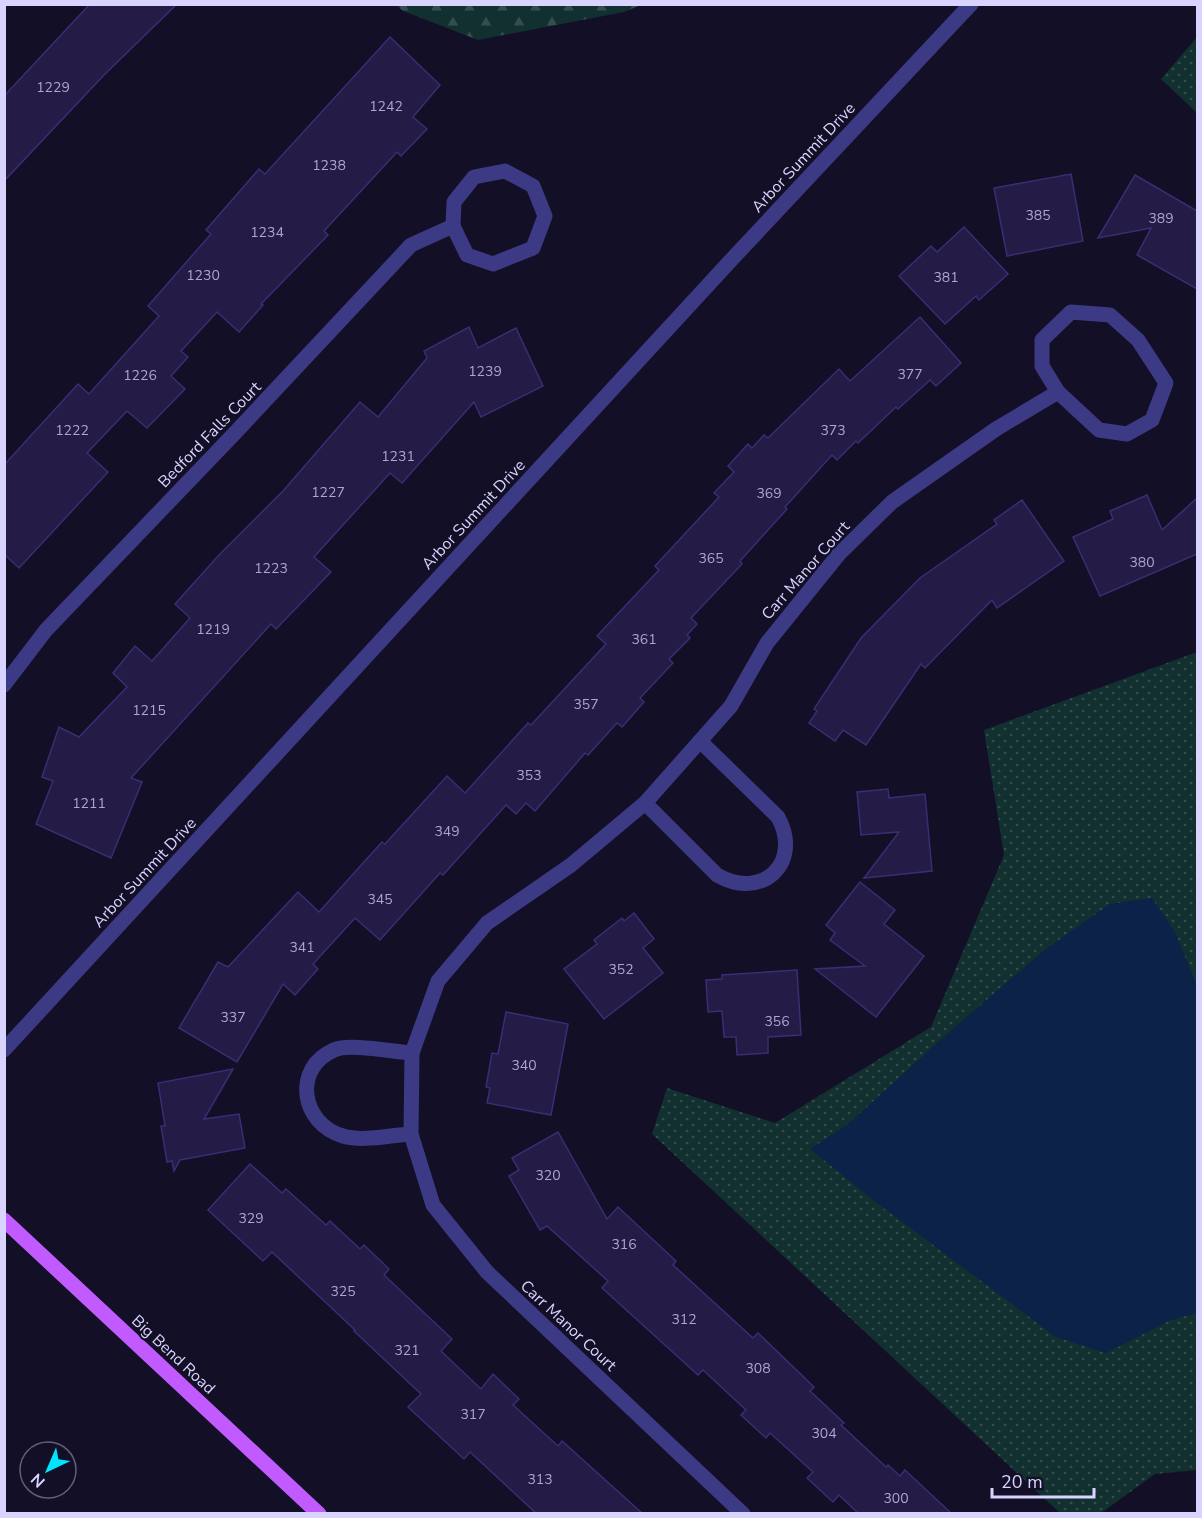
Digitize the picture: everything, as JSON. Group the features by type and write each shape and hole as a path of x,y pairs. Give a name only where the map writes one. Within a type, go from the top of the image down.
{"main road":[{"name":"Big Bend Road","path":"4,1220 319,1514"}],"street":[{"name":"Arbor Summit Drive","path":"4,1050 733,258 971,4"},
{"path":"505,171 533,186 545,216 533,248 493,264 467,255 453,226 454,202 474,177 505,171"},
{"name":"Bedford Falls Court","path":"4,685 46,630 411,245 453,226"},
{"path":"1071,312 1110,315 1138,340 1166,383 1152,420 1127,434 1099,430 1058,392 1042,366 1042,340 1071,312"},
{"name":"Carr Manor Court","path":"743,1514 487,1272 433,1204 411,1134 412,1053 438,981 487,923 571,865 645,802 731,706 767,643 839,554 892,502 996,429 1058,392"},
{"path":"645,802 717,875 729,882 744,885 759,882 775,871 783,859 787,845 785,830 778,817 700,741"},
{"path":"411,1134 361,1138 344,1136 327,1130 315,1119 308,1103 306,1087 310,1071 334,1050 346,1047 412,1053"}],"green space":[{"path":"396,5 641,5 624,12 478,40 403,11"},
{"path":"1197,37 1197,113 1161,79"},
{"path":"1197,652 1197,1470 1155,1474 1101,1513 1060,1513 652,1134 667,1088 775,1123 931,1027 1004,855 984,730"}],"water":[{"path":"1152,898 1175,932 1197,986 1197,1313 1171,1320 1106,1353 1056,1337 877,1203 810,1149 847,1125 956,1026 1046,949 1110,904"}],"building":[{"path":"90,4 177,4 104,75 4,181 4,96"},
{"path":"390,37 440,85 413,117 427,129 401,156 397,152 324,231 328,235 261,304 263,305 239,332 217,312 181,351 188,357 171,376 185,389 147,428 127,411 87,453 108,472 19,568 4,554 4,465 78,384 89,394 159,316 148,306 211,234 206,230 259,169 265,174"},
{"path":"1071,174 1083,241 1007,256 994,188"},
{"path":"1135,175 1197,211 1197,289 1137,255 1151,228 1098,238"},
{"path":"964,227 1008,274 979,300 976,296 945,324 899,276 931,246 937,252"},
{"path":"920,317 961,363 936,386 930,380 898,409 896,407 858,443 856,441 837,460 832,455 740,561 742,564 691,618 697,624 687,635 690,638 669,659 673,663 640,698 644,702 622,727 617,723 588,755 585,753 535,811 526,803 516,814 506,805 443,875 440,873 380,940 355,918 313,964 318,969 295,995 283,984 237,1062 179,1028 218,962 228,967 298,892 319,912 382,842 385,844 447,776 465,793 528,723 531,725 606,644 597,636 659,570 655,566 719,497 714,493 734,472 728,466 748,444 752,448 764,435 768,438 839,369 850,381"},
{"path":"469,327 478,348 516,328 543,386 481,417 474,402 402,483 390,473 314,557 331,572 276,629 271,624 131,778 142,782 111,858 36,824 53,781 42,777 59,727 79,737 127,687 113,673 135,646 152,661 190,618 175,604 219,555 283,491 360,402 378,417 427,358 424,351"},
{"path":"1147,495 1162,530 1197,498 1197,554 1100,596 1073,537 1113,519 1110,511"},
{"path":"1022,500 1064,561 997,608 992,600 925,668 921,664 866,745 843,730 835,741 809,723 817,711 814,709 861,638 920,578 997,524 994,520"},
{"path":"888,789 889,798 925,794 932,871 864,878 899,832 861,835 857,792"},
{"path":"860,882 895,910 884,924 924,956 876,1017 815,969 865,966 830,940 835,933 826,925"},
{"path":"634,913 654,939 643,948 663,973 604,1019 564,969 597,944 594,940 622,918 624,921"},
{"path":"797,970 801,1035 768,1037 768,1053 737,1055 736,1037 724,1037 722,1011 708,1012 706,980 722,979 722,975"},
{"path":"506,1012 568,1024 551,1115 487,1103 490,1088 486,1087 492,1053 498,1054"},
{"path":"233,1069 204,1119 239,1114 245,1148 180,1160 174,1171 172,1161 167,1162 161,1126 165,1126 158,1083"},
{"path":"558,1132 607,1219 618,1207 676,1261 673,1265 753,1338 758,1333 814,1387 810,1391 844,1423 841,1425 886,1467 888,1465 900,1476 905,1470 952,1514 859,1514 839,1495 833,1502 807,1478 813,1472 770,1433 766,1438 741,1415 746,1410 703,1370 698,1375 602,1288 608,1281 547,1226 540,1230 509,1176 519,1170 512,1158"},
{"path":"250,1164 282,1193 286,1189 326,1225 330,1221 360,1249 364,1245 389,1269 384,1275 452,1339 441,1351 481,1389 493,1374 519,1399 513,1405 558,1446 562,1441 643,1514 537,1514 470,1452 464,1459 408,1407 421,1394 272,1252 263,1261 208,1210"}]}
